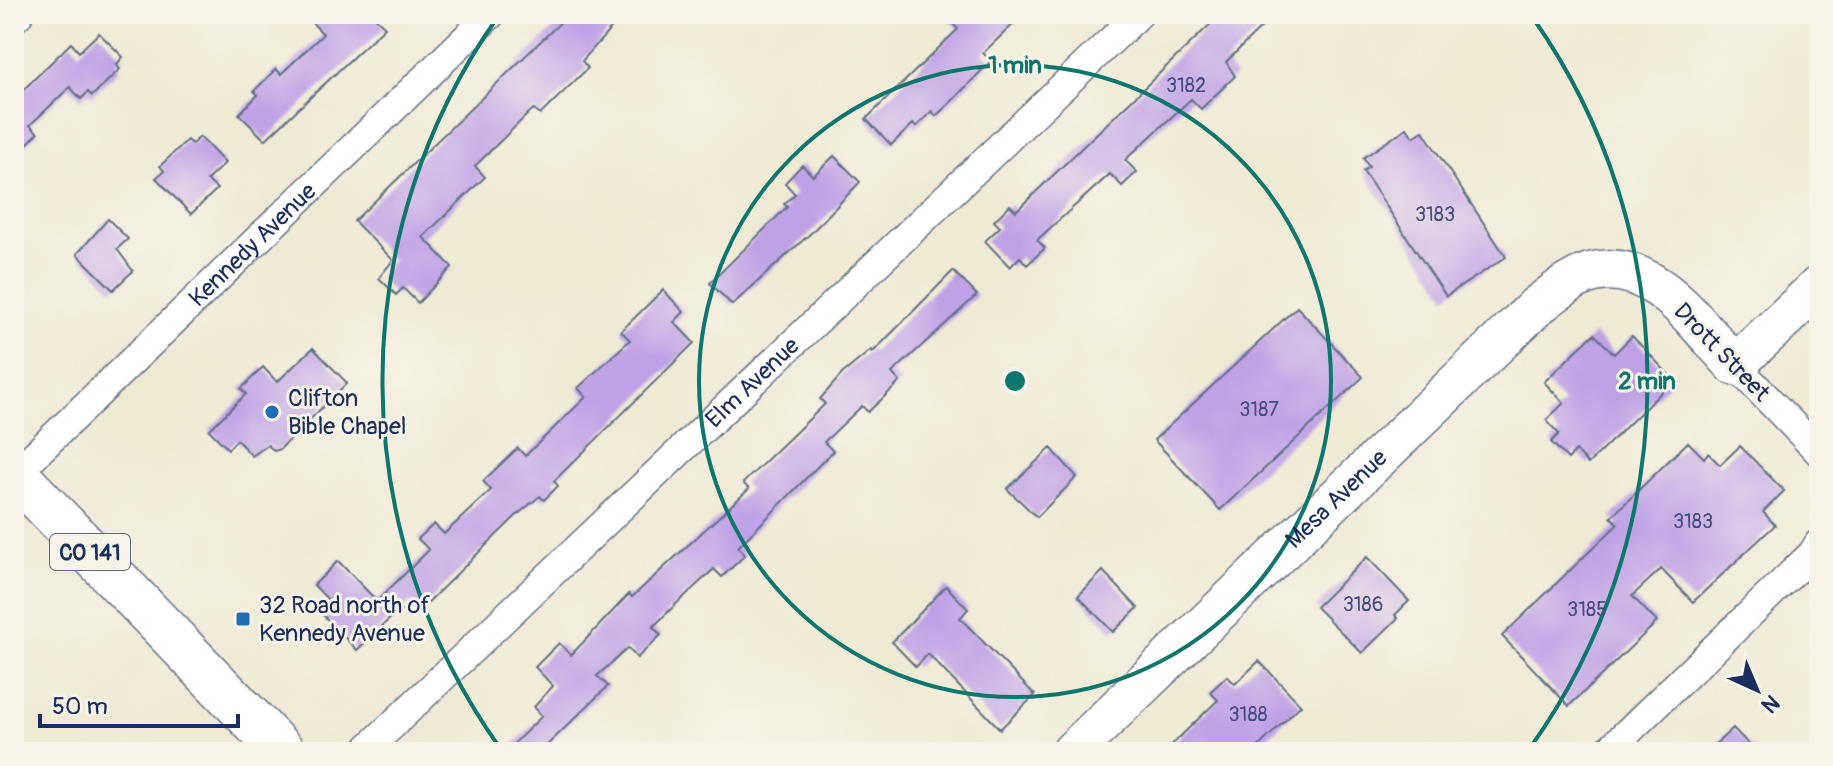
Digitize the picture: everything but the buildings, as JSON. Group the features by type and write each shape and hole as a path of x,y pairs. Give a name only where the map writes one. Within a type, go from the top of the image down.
{"main road":[{"name":"CO 141","path":"14,474 283,752"}],"street":[{"path":"14,19 19,14"},
{"name":"Kennedy Avenue","path":"14,474 491,14"},
{"name":"Elm Avenue","path":"364,752 1139,14"},
{"name":"Drott Street","path":"1615,270 1639,275 1657,285 1819,452"},
{"name":"Mesa Avenue","path":"1072,752 1537,306 1589,273 1615,270"},
{"path":"1735,365 1819,286"},
{"path":"1607,752 1816,549"}],"place":[{"name":"Clifton Bible Chapel","path":"272,412"},
{"name":"32 Road north of Kennedy Avenue","path":"243,619"}]}
